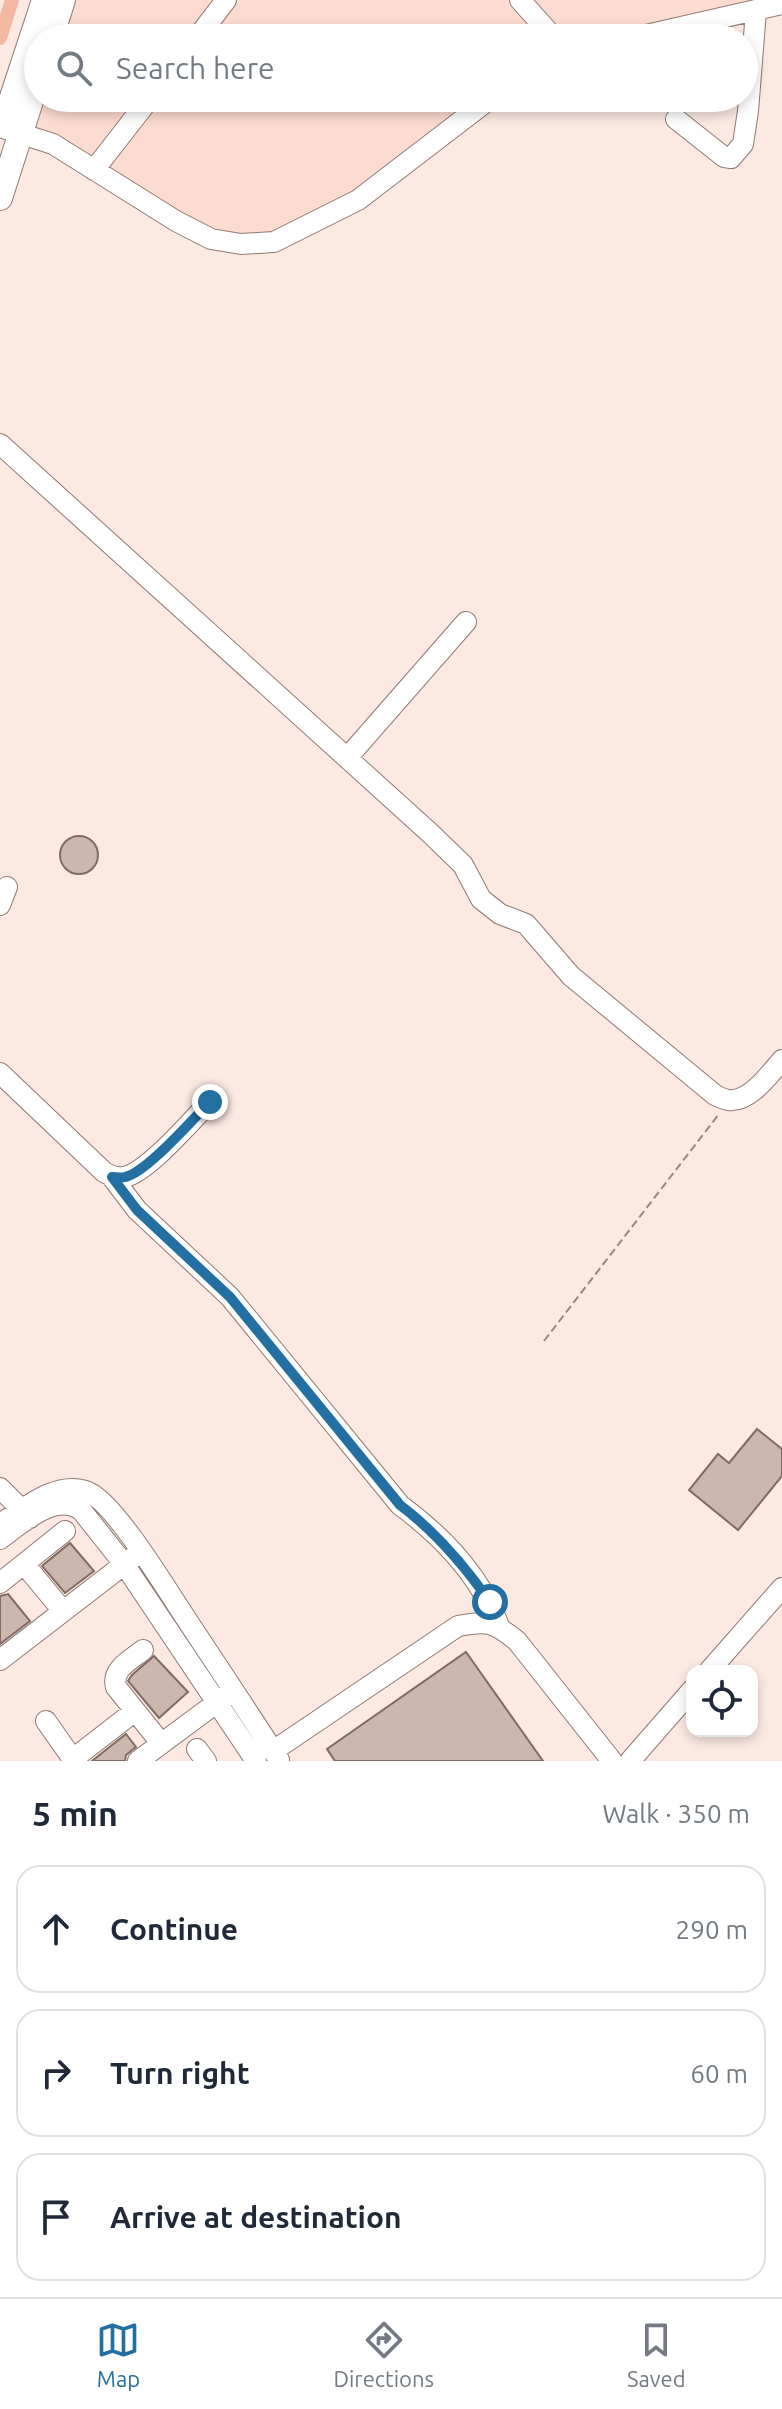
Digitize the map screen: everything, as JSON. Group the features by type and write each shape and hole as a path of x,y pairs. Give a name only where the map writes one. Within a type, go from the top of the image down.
{"main road":[{"path":"55,24 63,0"},
{"path":"0,198 7,129 24,102"}],"street":[{"path":"35,24 42,0"},
{"path":"208,24 226,0"},
{"path":"520,0 541,24"},
{"path":"698,24 772,8 758,68"},
{"path":"24,66 7,129 53,144 176,221 211,239 241,244 274,242 358,200 473,112"},
{"path":"94,170 139,112"},
{"path":"676,119 724,157 731,158 743,144 748,112"},
{"path":"0,444 463,865 481,899 500,914 526,924 571,976 715,1095 729,1101 744,1097 782,1060"},
{"path":"347,758 466,622"},
{"path":"0,1073 112,1177 137,1210 230,1297 400,1505 446,1544 490,1602 499,1626"},
{"path":"112,1177 135,1173 210,1102"},
{"path":"0,1488 26,1514"},
{"path":"0,1539 54,1492 71,1488 99,1498 142,1552 225,1696"},
{"path":"0,1524 60,1504 75,1505 82,1511 269,1758 458,1626 481,1621 499,1626 517,1641 612,1761"},
{"path":"0,1583 65,1531"},
{"path":"1,1658 142,1552"},
{"path":"24,1564 63,1611"},
{"path":"714,1665 782,1588"},
{"path":"143,1650 117,1671 114,1679 116,1687 161,1743"},
{"path":"138,1761 225,1696"},
{"path":"630,1761 686,1697"},
{"path":"46,1721 74,1760 135,1711"}],"path":[{"path":"544,1341 729,1101"}],"shaded area":[{"path":"77,0 759,2 662,24 69,24"},
{"path":"39,112 463,112 355,194 272,237 214,234 33,131"}],"building":[{"path":"79,836 92,842 98,855 92,868 79,874 66,868 60,855 66,842"},
{"path":"757,1429 782,1449 782,1476 738,1530 689,1490 718,1454 729,1463"},
{"path":"70,1543 94,1571 65,1593 42,1566"},
{"path":"8,1594 30,1621 0,1644 0,1596"},
{"path":"466,1652 543,1761 335,1761 327,1749"},
{"path":"154,1656 188,1692 159,1718 128,1681"},
{"path":"126,1734 136,1747 126,1755 125,1761 92,1761"}],"waterway":[{"path":"0,38 12,0"}],"route":[{"path":"210,1102 135,1173 112,1177 137,1210 230,1297 400,1505 446,1544 490,1602"}]}
